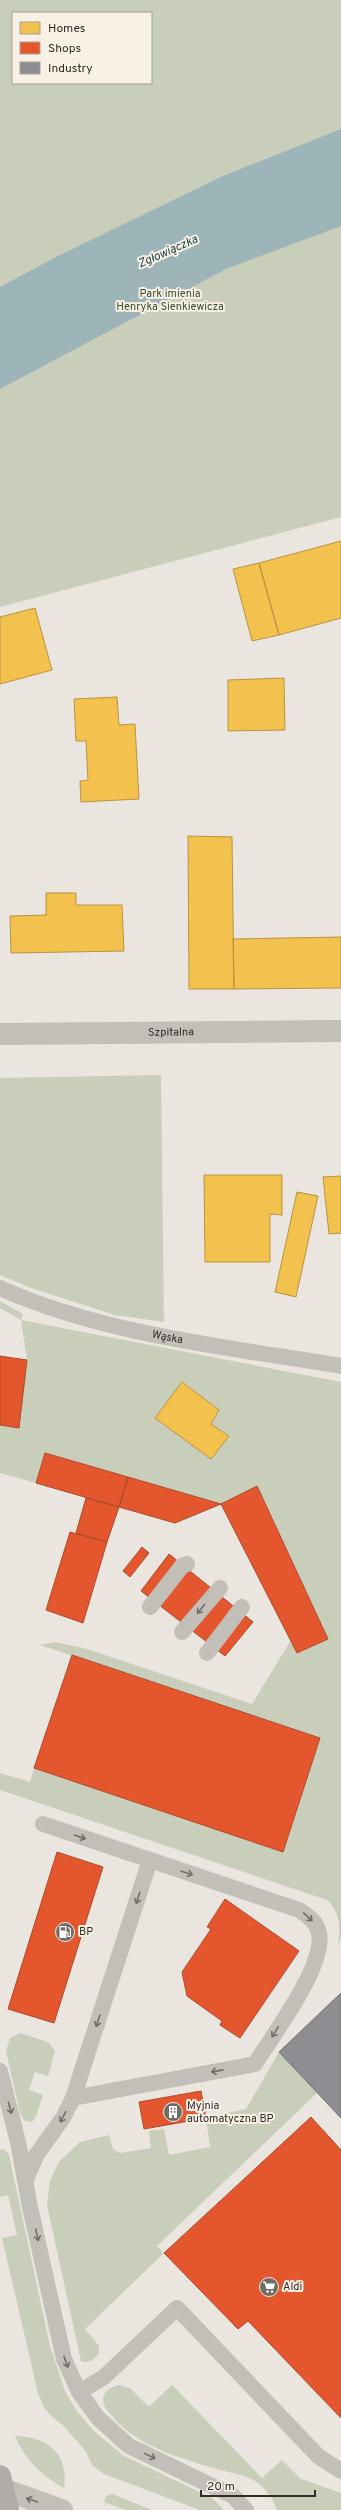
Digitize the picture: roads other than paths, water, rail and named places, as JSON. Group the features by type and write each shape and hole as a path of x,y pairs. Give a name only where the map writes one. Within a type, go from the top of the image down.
{"street":[{"name":"Szpitalna","path":"0,1034 341,1031"},
{"path":"3,2491 62,2510"}],"lane":[{"name":"Wąska","path":"0,1288 61,1312 123,1328 341,1366"},
{"path":"150,1607 182,1566 187,1564"},
{"path":"182,1632 220,1588"},
{"path":"207,1653 242,1607"},
{"path":"43,1824 299,1910 311,1918 319,1931 320,1948 317,1961 255,2064 72,2098"},
{"path":"26,2180 37,2154 63,2118 72,2098 150,1860"},
{"path":"0,2071 26,2180 30,2207 64,2359 78,2392 98,2418 129,2446 233,2496 246,2510"},
{"path":"78,2392 104,2377 177,2308 318,2456 341,2471"}],"water":[{"name":"Zgłowiączka","path":"341,129 341,226 226,269 0,389 0,287 56,257 223,176"}],"place":[{"name":"BP","path":"65,1932"},
{"name":"Myjnia automatyczna BP","path":"173,2112"},
{"name":"Aldi","path":"269,2287"}],"park label":[{"name":"Park imienia Henryka Sienkiewicza","path":"170,300"}]}
